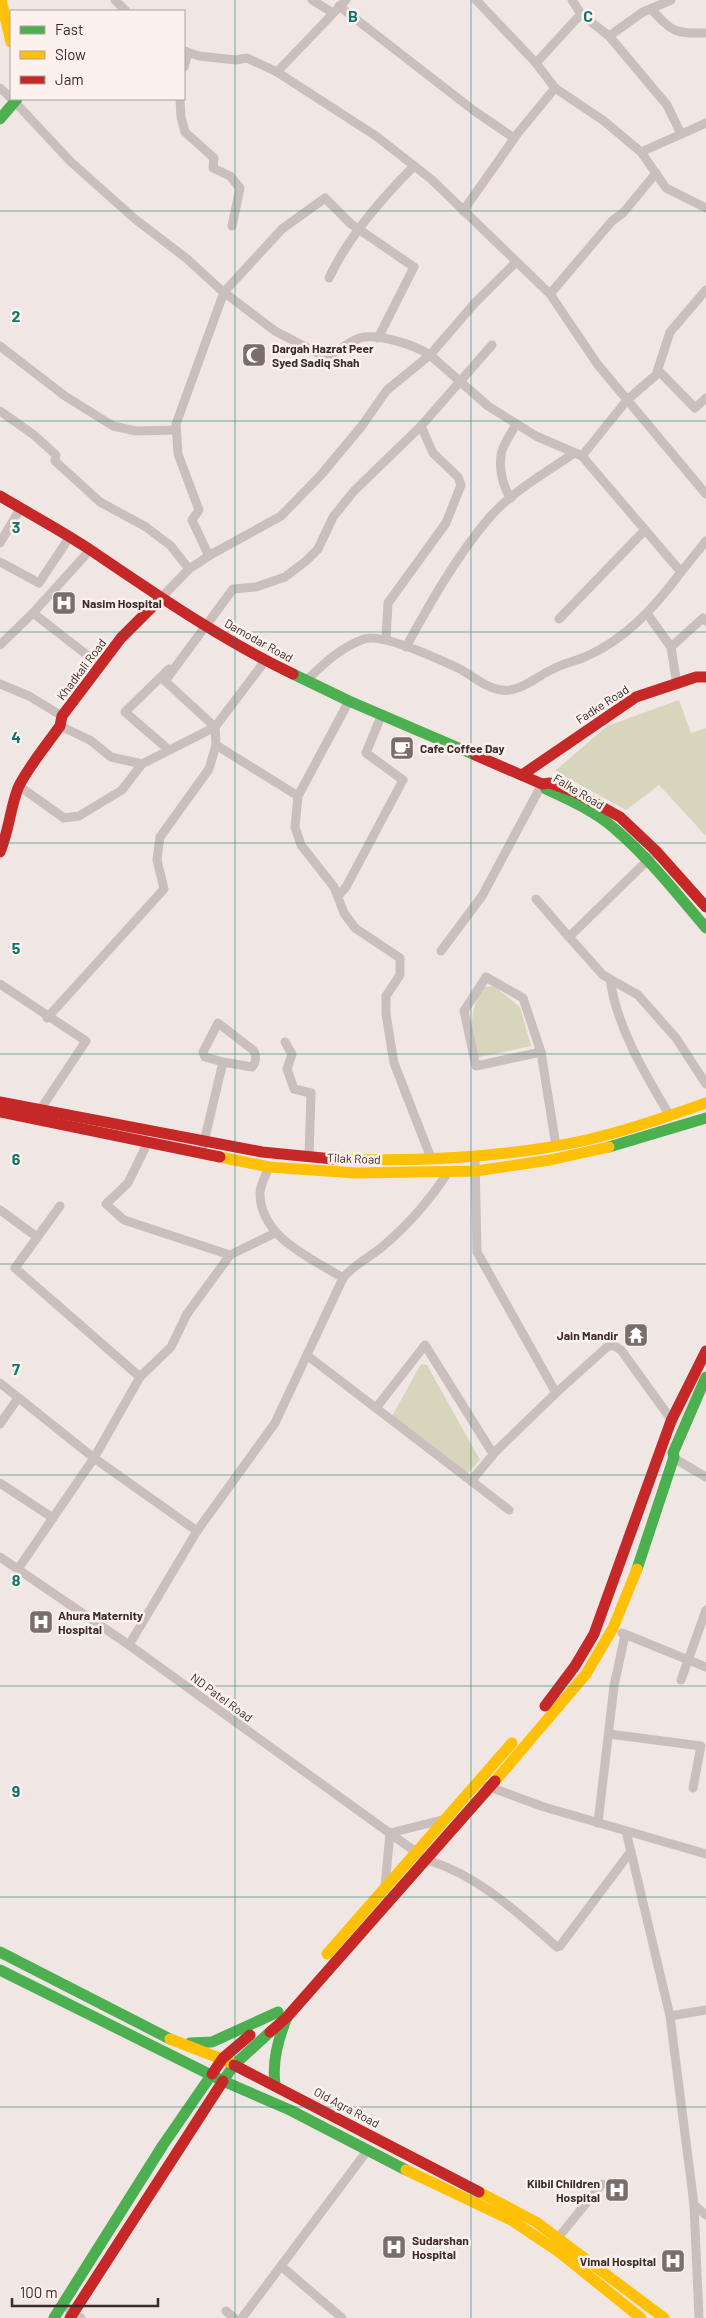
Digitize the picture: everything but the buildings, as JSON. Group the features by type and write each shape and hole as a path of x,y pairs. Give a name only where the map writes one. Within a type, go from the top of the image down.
{"main road":[{"path":"1,0 10,38"},
{"path":"0,119 13,100"},
{"name":"Damodar Road","path":"0,496 90,550 160,599 265,661 349,701 542,784"},
{"name":"Khadkali Road","path":"9,816 19,786 61,721 121,638 160,599"},
{"name":"Fadke Road","path":"522,775 636,697 677,685 696,677 706,677"},
{"name":"Falke Road","path":"542,784 550,783 575,792 620,817 656,851 706,907"},
{"name":"Falke Road","path":"542,784 547,790 570,800 614,828 648,860 706,928"},
{"path":"0,828 9,816"},
{"path":"0,852 8,833 9,816"},
{"name":"Tilak Road","path":"0,1102 166,1136 203,1141 262,1153 309,1158 475,1157 556,1146 588,1140 670,1116 706,1103"},
{"name":"Tilak Road","path":"0,1112 269,1168 356,1173 476,1171 550,1160 596,1150 706,1118"},
{"path":"54,2318 163,2145 223,2058 282,2014 385,1886 554,1695 575,1666 599,1622 670,1421 706,1351"},
{"path":"75,2316 234,2065 427,1860 586,1674 613,1628 638,1565 674,1457 673,1453 706,1377"},
{"name":"Old Agra Road","path":"0,1952 180,2044 223,2058 536,2222 664,2318"},
{"path":"0,1970 59,2001 223,2081 290,2110 367,2151 511,2220 559,2252 640,2318"},
{"path":"180,2044 212,2042 282,2014"},
{"path":"276,2085 273,2069 282,2014"}],"street":[{"path":"115,0 125,10"},
{"path":"312,0 339,6 458,99 514,138"},
{"path":"476,0 536,63 555,88 604,121 641,152 666,188 706,208"},
{"path":"572,0 581,14 609,36 667,105 681,134"},
{"path":"609,36 651,9 671,0"},
{"path":"277,72 339,6"},
{"path":"651,9 674,31 688,34 706,33"},
{"path":"536,63 581,14"},
{"path":"186,52 236,60 247,58 277,72 376,136 431,179 550,294 598,365 706,494"},
{"path":"0,88 10,96"},
{"path":"463,211 514,138 555,88"},
{"path":"15,100 71,162 135,219 186,258 224,292 274,331 327,358 359,338 378,338 416,346 430,355 488,406 536,436 578,455 681,572"},
{"path":"180,100 180,117 185,132 214,158 213,168 230,176 240,188 232,226"},
{"path":"641,152 706,123"},
{"path":"329,278 340,254 388,192 414,166"},
{"path":"550,294 612,221 623,213 656,173"},
{"path":"209,556 192,520 199,510 178,454 176,424 224,292 282,229 325,198 359,230 414,267 378,338"},
{"path":"160,599 190,569 209,556 281,516 320,476 361,427 387,390 430,355 474,304 516,262"},
{"path":"406,647 433,598 490,518 512,498 578,455 627,400 659,370 670,332 706,290"},
{"path":"48,1018 164,888 157,860 160,837 209,769 216,745 215,727 165,681 233,589 256,587 285,577 318,549 334,517 354,491 421,426 492,345"},
{"path":"0,346 65,396 113,426 136,431 176,430"},
{"path":"659,370 695,408 706,398"},
{"path":"0,411 34,435 56,456 55,462 100,502 146,527 171,546 190,569"},
{"path":"512,498 507,493 502,475 500,455 516,424"},
{"path":"386,640 388,603 446,523 461,485 458,476 433,453 421,426"},
{"path":"0,543 20,509"},
{"path":"558,619 645,530"},
{"path":"39,583 69,538"},
{"path":"306,681 326,661 365,639 386,640 459,668 479,682 500,690 511,691 552,669 586,656 648,615 706,541"},
{"path":"0,645 33,613 90,550"},
{"path":"0,562 39,583 49,594"},
{"path":"33,613 100,665"},
{"path":"648,615 671,648 677,685"},
{"path":"671,648 703,618 706,621"},
{"path":"19,786 64,818 79,816 122,790 142,764 215,727 265,661"},
{"path":"169,750 125,712 152,684 173,666 177,665"},
{"path":"0,684 29,696 111,757 142,764"},
{"path":"349,701 298,796 295,827 301,845 334,887 344,913 355,928 400,958 400,975 386,996 386,1014 394,1063 431,1158"},
{"path":"338,896 346,887 403,780 366,753 382,714"},
{"path":"216,745 298,796"},
{"path":"441,951 482,896 542,784"},
{"path":"570,937 656,851"},
{"path":"536,899 603,975 638,995 676,1038 706,1084"},
{"path":"541,1052 476,1066 464,1011 486,977 523,998 541,1052 556,1146"},
{"path":"610,979 619,1014 645,1074 670,1116"},
{"path":"0,984 48,1018 86,1041 40,1110"},
{"path":"218,1023 256,1054 255,1064 252,1067 223,1062 205,1057 203,1054 215,1025 218,1023"},
{"path":"285,1042 292,1054 287,1069 294,1089 311,1093 309,1158"},
{"path":"202,1154 203,1141 223,1062"},
{"path":"147,1144 128,1183 106,1204 124,1220 230,1255"},
{"path":"475,1157 477,1252 556,1393"},
{"path":"269,1168 260,1192 263,1213 275,1232 305,1256 344,1278"},
{"path":"129,1645 198,1531 275,1423 344,1278 352,1268 399,1232 428,1202 448,1172"},
{"path":"60,1206 15,1268 140,1377"},
{"path":"0,1210 38,1237"},
{"path":"18,1569 94,1458 140,1377 171,1347 187,1314 230,1255 275,1232"},
{"path":"376,1408 425,1345 490,1449 497,1450"},
{"path":"471,1481 497,1450 556,1393 607,1347 613,1345 621,1350 670,1421 682,1429"},
{"path":"308,1356 510,1510"},
{"path":"0,1383 94,1458 198,1531"},
{"path":"0,1424 18,1398"},
{"path":"657,1455 674,1457 706,1477"},
{"path":"0,1483 53,1518"},
{"name":"ND Patel Road","path":"0,1557 129,1645 427,1860 450,1868 505,1902 556,1948 560,1946 631,1851"},
{"path":"681,1680 706,1610"},
{"path":"599,1622 687,1661 706,1667"},
{"path":"598,1823 614,1686 625,1634"},
{"path":"609,1734 700,1746 693,1788"},
{"path":"478,1782 544,1807 706,1854"},
{"path":"385,1886 390,1833 446,1819"},
{"path":"626,1831 670,2016 694,2205 699,2318"},
{"path":"670,2016 706,2010"},
{"path":"242,2318 367,2151"},
{"path":"557,2239 602,2184"},
{"path":"694,2205 706,2215"},
{"path":"281,2266 342,2318"},
{"path":"248,2310 249,2297"},
{"path":"62,2306 75,2316"},
{"path":"226,2311 234,2318"}],"shaded area":[{"path":"679,700 691,733 706,728 706,836 659,785 626,810 555,771 607,726"},
{"path":"494,986 520,1007 531,1046 476,1058 472,1029 475,1006 482,987"},
{"path":"421,1364 427,1365 480,1460 465,1476 391,1418"}],"traffic: fast":[{"path":"0,119 16,100"},
{"path":"293,674 349,701 475,755"},
{"path":"546,789 591,812 615,829 651,864 706,928"},
{"path":"609,1147 706,1118"},
{"path":"637,1569 674,1457 673,1453 706,1377"},
{"path":"0,1952 170,2039"},
{"path":"0,1970 223,2081 234,2065 270,2032"},
{"path":"190,2043 212,2042 278,2012"},
{"path":"275,2085 274,2067 276,2051 287,2017"},
{"path":"54,2318 163,2145 212,2074"},
{"path":"223,2081 290,2110 406,2170"}],"traffic: slow":[{"path":"1,0 10,38"},
{"path":"333,1159 429,1159 523,1151 586,1140 647,1123 706,1103"},
{"path":"220,1157 269,1167 356,1173 476,1171 550,1160 609,1147"},
{"path":"495,1781 586,1674 613,1628 637,1569"},
{"path":"327,1954 512,1743"},
{"path":"170,2039 232,2063"},
{"path":"406,2170 511,2220 559,2252 641,2318"},
{"path":"479,2192 536,2222 664,2318"}],"traffic: jam":[{"path":"0,496 81,544 215,632 293,674"},
{"path":"0,852 18,788 60,726 62,716 121,638 160,599"},
{"path":"522,775 636,697 696,677 706,677"},
{"path":"475,755 542,784 550,783 575,792 620,817 656,851 706,907"},
{"path":"0,1102 262,1152 333,1159"},
{"path":"0,1112 220,1157"},
{"path":"545,1706 575,1666 594,1634 671,1421 706,1351"},
{"path":"270,2032 287,2017 495,1781"},
{"path":"212,2074 223,2058 250,2035"},
{"path":"234,2065 479,2192"},
{"path":"70,2318 223,2081"}],"place":[{"name":"Dargah Hazrat Peer Syed Sadiq Shah","path":"254,355"},
{"name":"Nasim Hospital","path":"64,603"},
{"name":"Cafe Coffee Day","path":"402,748"},
{"name":"Jain Mandir","path":"636,1335"},
{"name":"Ahura Maternity Hospital","path":"41,1622"},
{"name":"Kilbil Children Hospital","path":"617,2190"},
{"name":"Sudarshan Hospital","path":"394,2247"},
{"name":"Vimal Hospital","path":"673,2261"}]}
